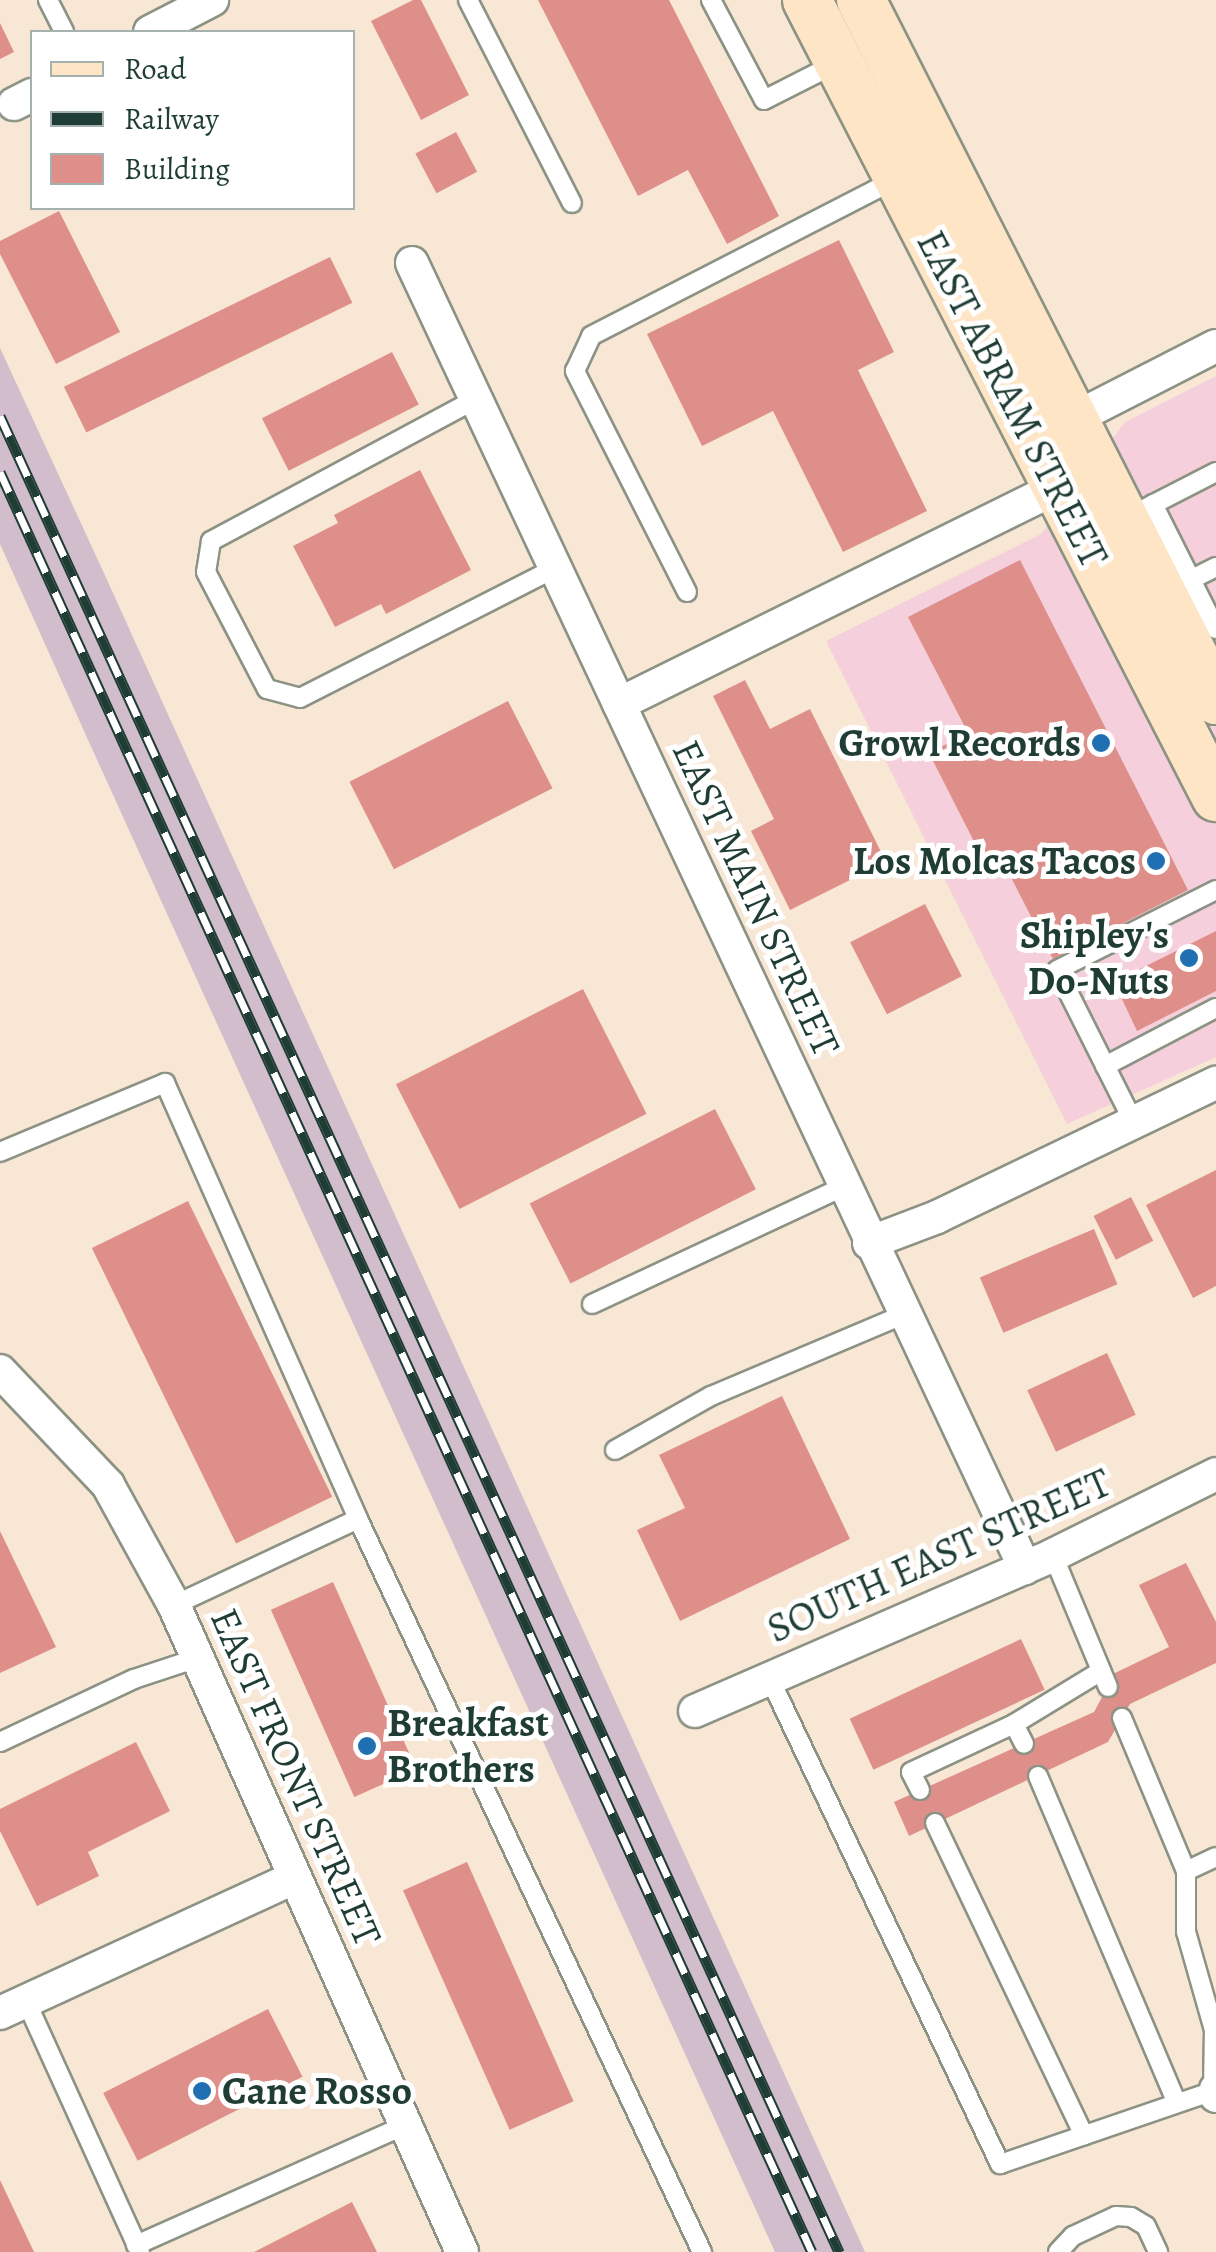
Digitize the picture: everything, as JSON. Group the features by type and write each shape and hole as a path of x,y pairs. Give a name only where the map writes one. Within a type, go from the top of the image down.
{"main road":[{"name":"EAST ABRAM STREET","path":"807,0 1216,797"},
{"name":"EAST ABRAM STREET","path":"861,0 1075,418 1139,511 1178,586 1216,700"}],"street":[{"path":"154,30 212,0"},
{"name":"EAST MAIN STREET","path":"412,263 903,1315 1039,1561"},
{"path":"619,704 1057,488 1075,418 1216,346"},
{"path":"869,1243 937,1217 1216,1083"},
{"name":"EAST FRONT STREET","path":"0,1371 108,1485 174,1605 462,2252"},
{"name":"SOUTH EAST STREET","path":"695,1711 1039,1561 1216,1474"},
{"path":"13,2007 294,1878"}],"lane":[{"path":"48,0 63,30"},
{"path":"468,0 572,204"},
{"path":"711,0 764,100 839,62"},
{"path":"687,592 575,371 591,336 898,177"},
{"path":"476,399 211,541 206,572 267,689 300,698 556,568"},
{"path":"1139,511 1216,472"},
{"path":"1216,568 1178,586 1216,629"},
{"path":"1134,1123 1057,970 1216,890"},
{"path":"1105,1066 1216,1008"},
{"path":"0,1152 165,1083 358,1519 702,2252"},
{"path":"592,1304 843,1187"},
{"path":"615,1450 711,1396 903,1315"},
{"path":"174,1605 358,1519"},
{"path":"920,1790 911,1772 1104,1679 1039,1561"},
{"path":"0,1742 134,1678 198,1658"},
{"path":"770,1679 1000,2164 1215,2092 1214,2030 1186,1932 1186,1871 1122,1718"},
{"path":"1014,1724 1024,1744"},
{"path":"1038,1776 1177,2103"},
{"path":"936,1823 1084,2135"},
{"path":"1186,1871 1216,1857"},
{"path":"13,2007 138,2248 405,2125"},
{"path":"1058,2252 1072,2236 1116,2216 1131,2217 1146,2226 1158,2252"}],"shaded area":[{"path":"0,348 865,2252 775,2252 0,544"},
{"path":"1216,376 1216,1057 1067,1124 826,641 1041,534 1125,422"}],"building":[{"path":"413,0 421,0 469,95 421,120 371,21"},
{"path":"538,0 669,0 779,216 727,244 688,170 638,196"},
{"path":"0,23 14,52 0,59"},
{"path":"456,132 477,172 437,193 415,154"},
{"path":"59,211 120,332 56,364 0,254 0,241"},
{"path":"839,240 894,352 858,370 927,511 843,552 773,411 702,446 647,334"},
{"path":"330,257 352,303 86,433 64,387"},
{"path":"392,352 419,405 289,471 262,418"},
{"path":"420,470 471,570 386,614 381,604 335,627 293,546 338,523 334,515"},
{"path":"1020,560 1188,890 1053,959 1003,862 988,869 929,753 968,733 908,617"},
{"path":"745,680 770,729 810,709 886,862 790,910 751,831 774,819 713,696"},
{"path":"508,701 552,788 394,869 349,782"},
{"path":"925,904 962,976 887,1014 850,942"},
{"name":"Shipley's Do-Nuts","path":"1216,931 1216,991 1137,1031 1114,982"},
{"path":"583,989 647,1114 459,1209 396,1084"},
{"path":"715,1109 756,1189 571,1284 530,1203"},
{"path":"1216,1170 1216,1286 1193,1298 1146,1205"},
{"path":"1131,1197 1153,1241 1116,1260 1094,1216"},
{"path":"188,1201 332,1497 236,1544 92,1248"},
{"path":"1094,1229 1117,1284 1003,1333 980,1277"},
{"path":"1107,1353 1136,1415 1056,1452 1027,1390"},
{"path":"782,1396 850,1539 680,1621 637,1530 685,1508 659,1455"},
{"path":"0,1531 56,1647 0,1673"},
{"path":"1186,1563 1216,1622 1216,1663 1130,1704 1108,1742 909,1836 894,1802 1094,1712 1115,1673 1169,1647 1139,1585"},
{"path":"333,1582 416,1769 354,1797 271,1610"},
{"path":"1021,1639 1045,1690 873,1770 850,1719"},
{"path":"136,1742 170,1811 88,1852 99,1876 37,1906 0,1831 0,1809"},
{"path":"467,1862 574,2101 510,2130 403,1890"},
{"path":"268,2009 303,2077 138,2161 103,2093"},
{"path":"0,2180 34,2252 0,2252"},
{"path":"352,2202 377,2252 254,2252"}],"railway":[{"path":"0,416 839,2252"},
{"path":"0,472 812,2252"}],"place":[{"name":"Growl Records","path":"1101,743"},
{"name":"Los Molcas Tacos","path":"1156,861"},
{"name":"Shipley's Do-Nuts","path":"1189,958"},
{"name":"Breakfast Brothers","path":"367,1746"},
{"name":"Cane Rosso","path":"202,2091"}]}
